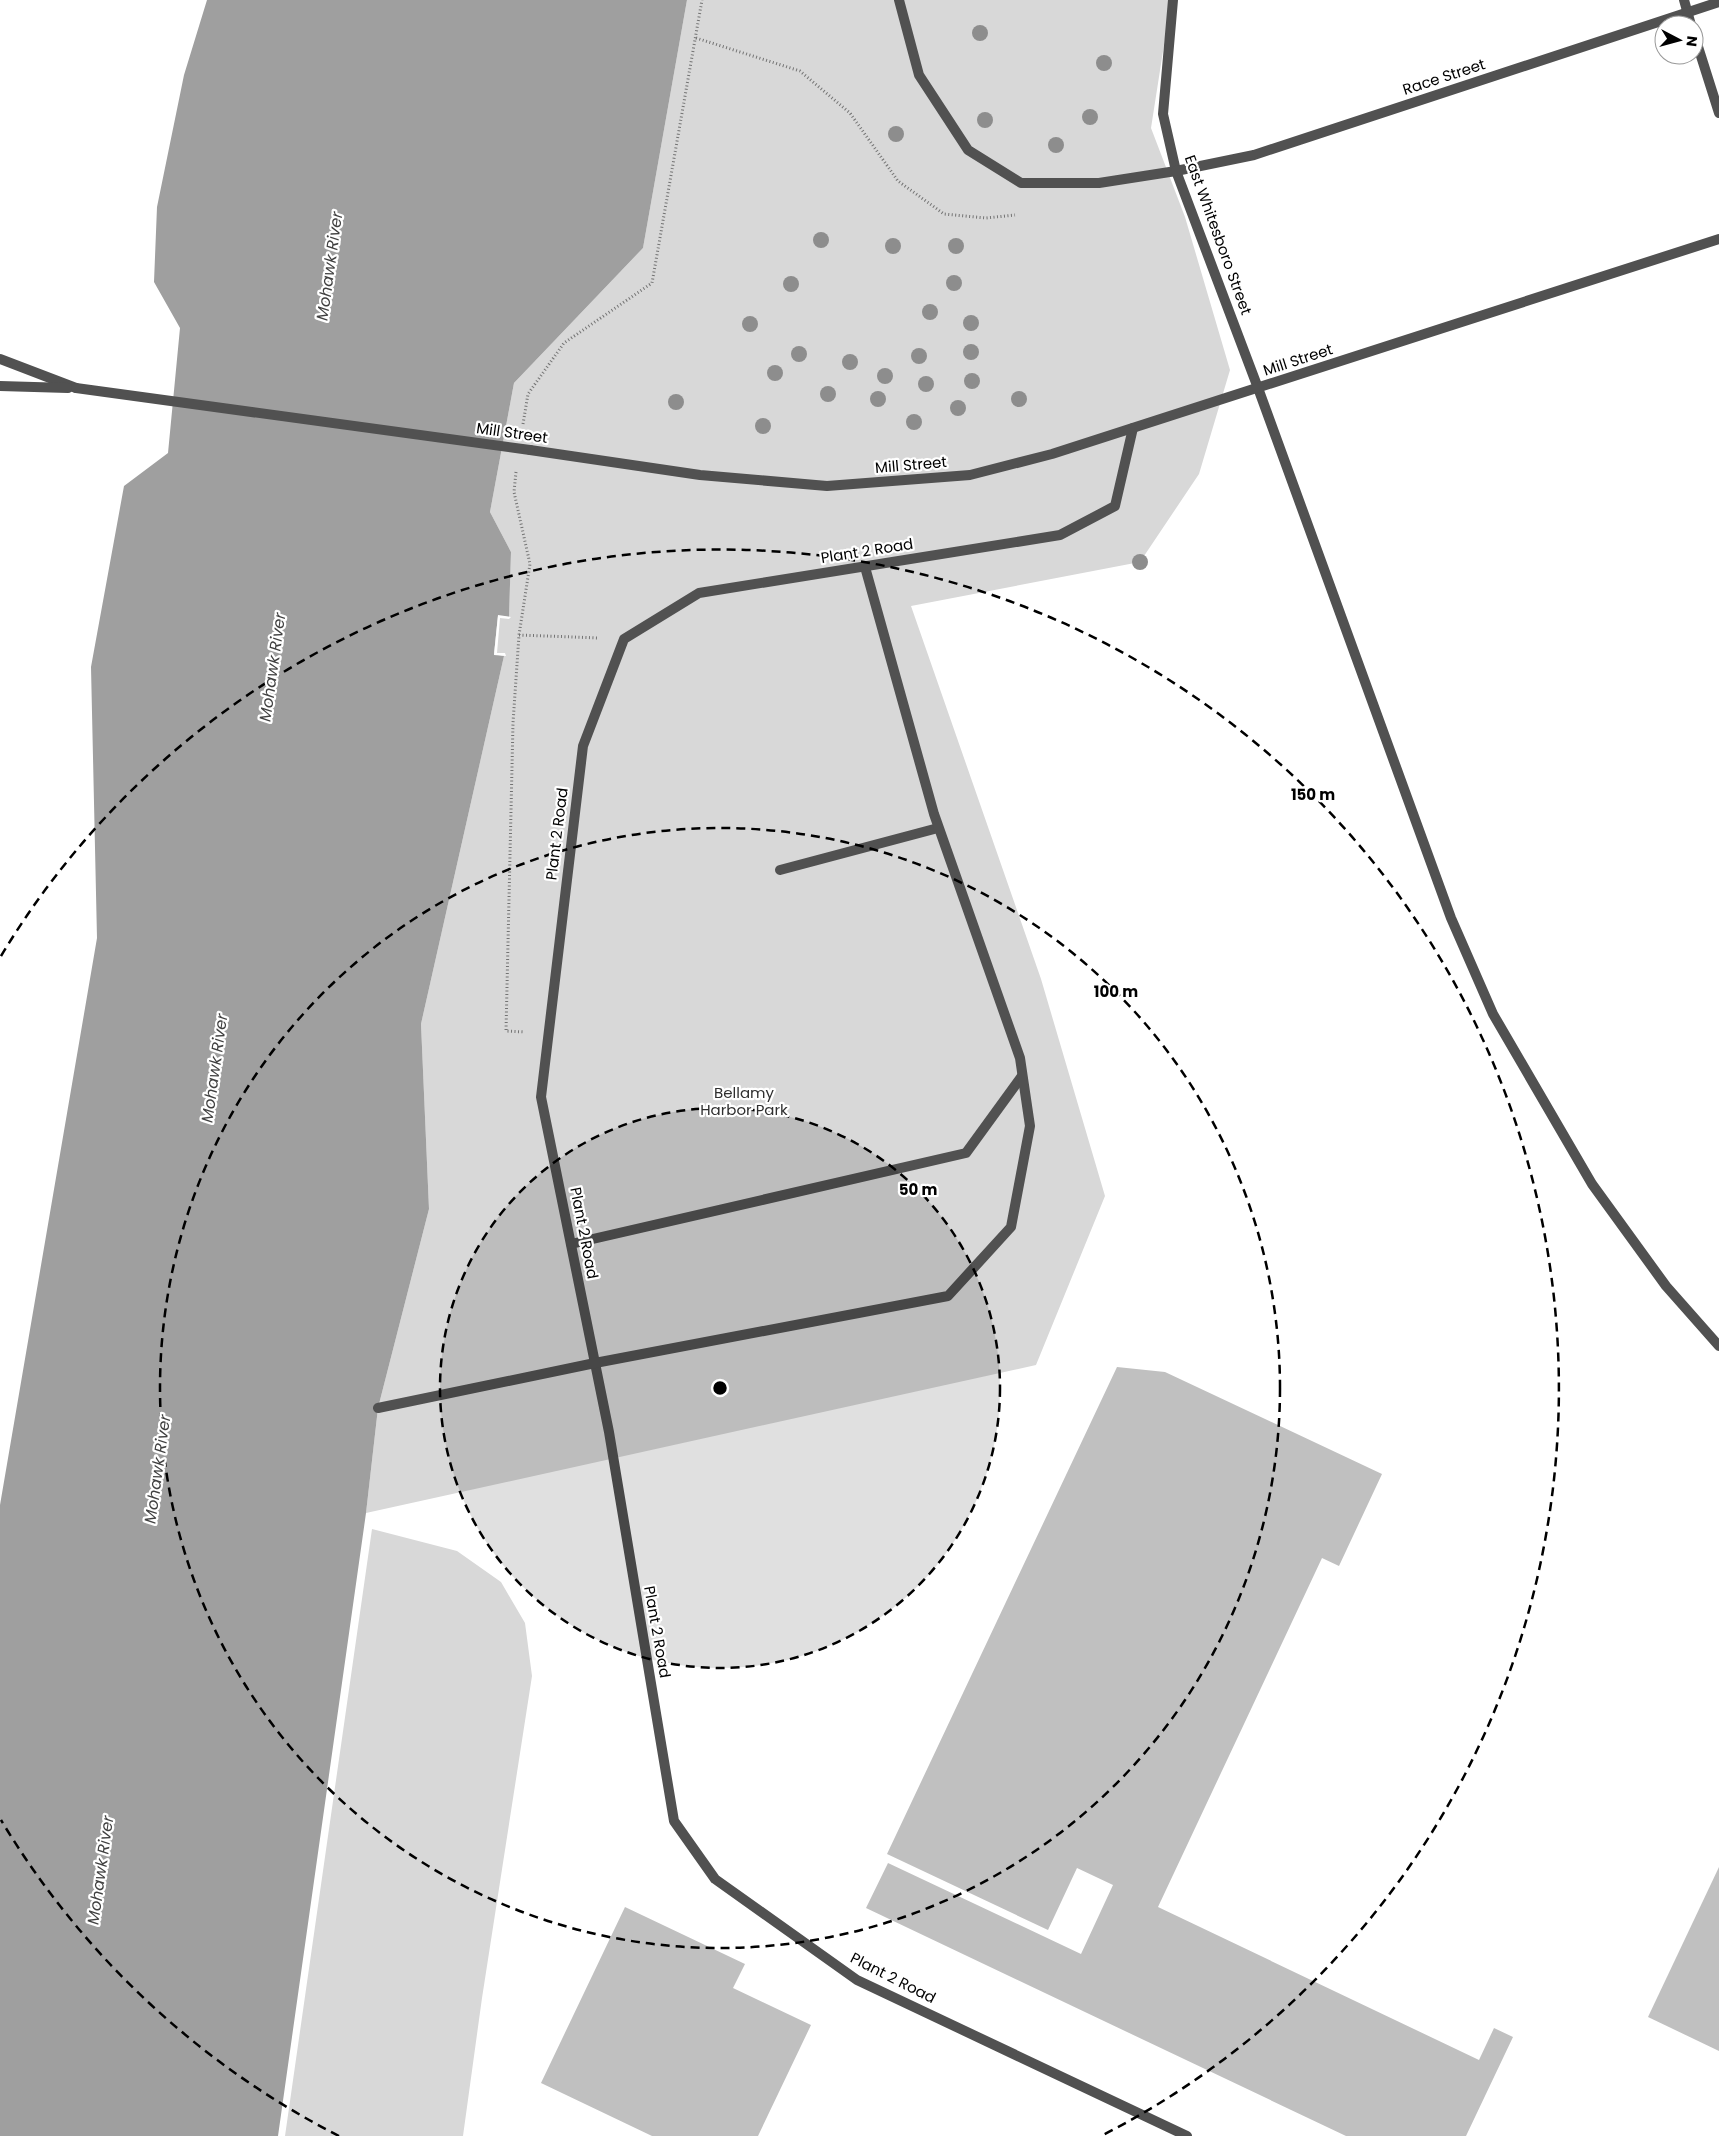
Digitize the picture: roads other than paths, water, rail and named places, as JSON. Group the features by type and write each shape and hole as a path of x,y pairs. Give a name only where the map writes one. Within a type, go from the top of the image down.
{"street":[{"name":"Race Street","path":"899,0 919,75 958,136 968,150 1020,183 1099,183 1176,171 1254,155 1719,2"},
{"name":"East Whitesboro Street","path":"1174,0 1164,114 1176,171 1258,388 1451,918 1493,1014 1592,1184 1666,1286 1719,1346"},
{"path":"1684,0 1688,15"},
{"path":"1704,65 1719,113"},
{"name":"Mill Street","path":"0,386 76,388 700,475 827,486 970,475 1052,454 1719,239"},
{"name":"Mill Street","path":"0,359 76,388"},
{"name":"Plant 2 Road","path":"1133,428 1115,506 1060,535 699,593 624,639 582,746 541,1096 609,1432 674,1821 715,1879 857,1980 1187,2136"},
{"path":"378,1408 595,1363 948,1296 1011,1227 1030,1126 1020,1058 938,828 865,567"},
{"path":"780,870 938,828"},
{"path":"571,1244 966,1154 1022,1076"}],"water":[{"name":"Mohawk River","path":"207,0 687,0 643,248 514,383 490,512 511,552 509,617 498,616 494,654 504,656 421,1024 429,1209 378,1408 366,1513 278,2136 0,2136 0,1505 97,938 91,667 124,486 168,453 180,328 154,282 157,207 184,75"}],"park label":[{"name":"Bellamy Harbor Park","path":"744,1102"}]}
